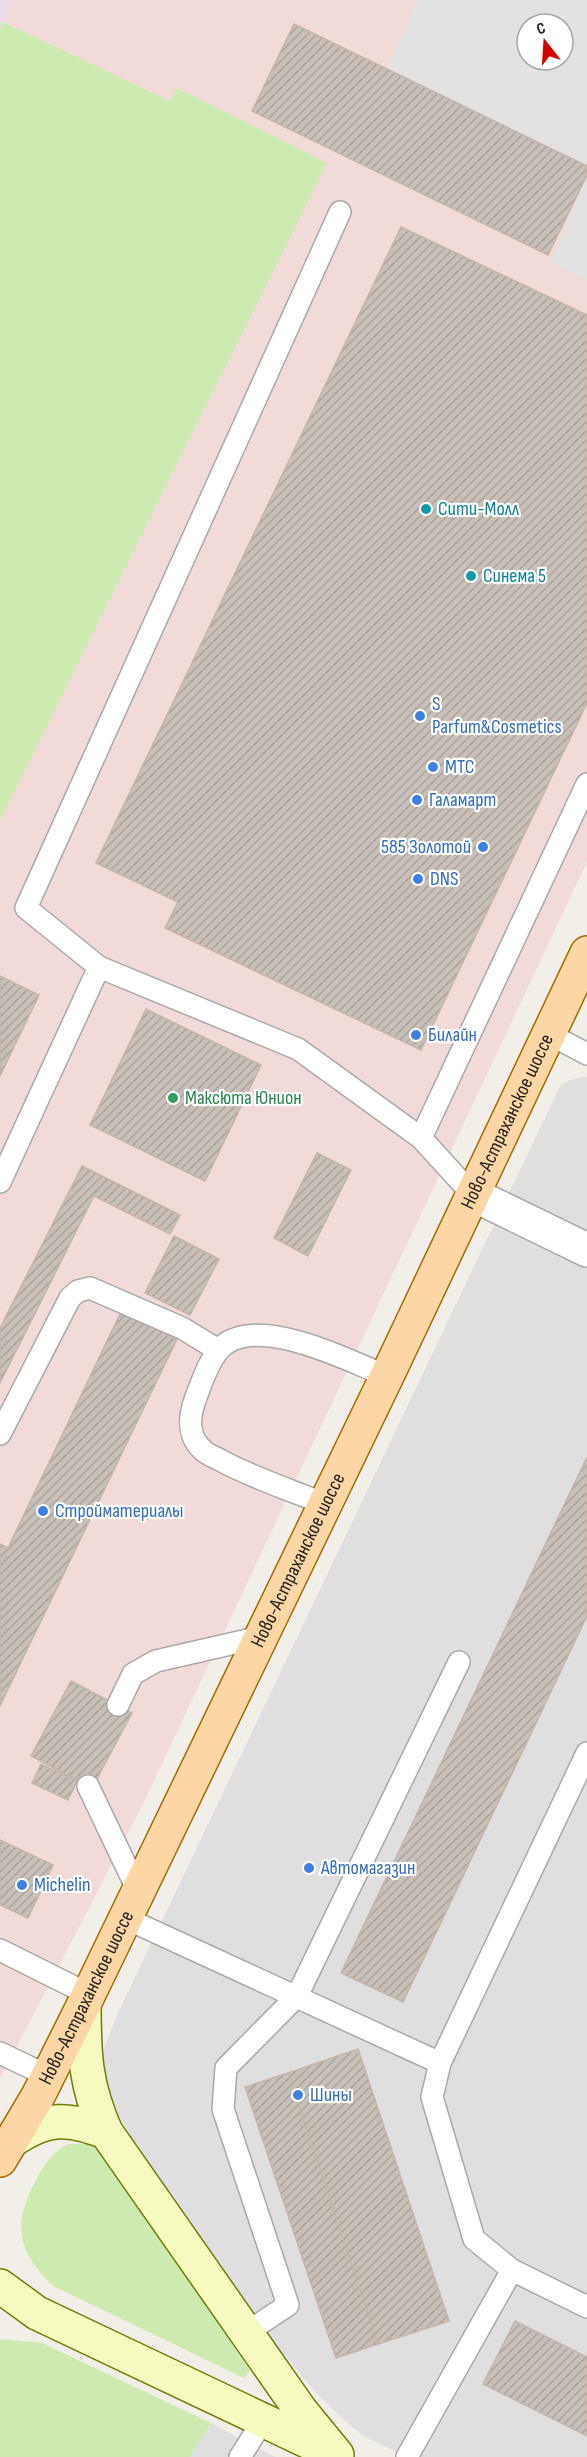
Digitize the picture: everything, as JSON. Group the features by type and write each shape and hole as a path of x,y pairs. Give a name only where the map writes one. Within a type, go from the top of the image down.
{"main road":[{"name":"Ново-Астраханское шоссе","path":"7,2150 48,2076 86,1999 387,1376 587,953"},
{"path":"86,1999 84,2044 89,2089 106,2132 302,2411 338,2456"},
{"path":"7,2150 30,2129 54,2121 70,2121 106,2132"},
{"path":"0,2286 37,2313 338,2456"},
{"path":"0,2318 37,2313"}],"street":[{"path":"472,1194 587,1250"}],"lane":[{"path":"340,212 26,908 99,967 298,1049 421,1138 472,1194"},
{"path":"421,1138 587,784"},
{"path":"0,1182 99,967"},
{"path":"549,1034 587,1054"},
{"path":"0,1434 70,1298 78,1291 90,1288 100,1292 182,1328 218,1350"},
{"path":"325,1504 234,1467 203,1451 192,1434 189,1417 209,1364 218,1350 230,1341 246,1335 269,1335 304,1344 387,1376"},
{"path":"118,1705 133,1674 156,1661 261,1637"},
{"path":"246,2332 288,2305 223,2109 226,2068 297,1996 459,1662"},
{"path":"587,1753 440,2063 432,2097 474,2239 512,2270 587,2307"},
{"path":"88,1786 132,1904 297,1996 440,2063"},
{"path":"0,1950 86,1999"},
{"path":"0,2053 48,2076"},
{"path":"407,2457 512,2270"},
{"path":"240,2457 264,2419"}],"shaded area":[{"path":"0,0 13,0 0,29"},
{"path":"13,0 587,0 587,862 142,1806 0,2079 0,820 327,163 177,88 171,102 3,22"},
{"path":"418,0 587,0 587,165 387,68"},
{"path":"587,176 587,281 551,262"},
{"path":"587,1077 587,2457 407,2457 362,2435 343,2419 318,2395 277,2346 129,2135 109,2094 102,2067 104,2048 118,2013 561,1084"},
{"path":"211,2423 275,2457 190,2457"}],"green space":[{"path":"3,22 170,101 177,88 327,163 0,820 0,29"},
{"path":"68,2144 93,2144 102,2152 245,2363 250,2371 244,2378 53,2286 41,2274 32,2262 22,2238 23,2212 35,2182 45,2165 52,2155"},
{"path":"0,2340 42,2343 211,2423 190,2457 0,2457"}],"building":[{"path":"294,24 587,166 587,175 548,255 252,111"},
{"name":"Сити-Молл","path":"401,227 587,315 587,703 421,1050 165,928 178,902 96,863"},
{"path":"0,976 39,995 0,1076"},
{"path":"146,1009 261,1065 205,1181 90,1125"},
{"path":"317,1153 351,1170 308,1256 274,1238"},
{"path":"82,1166 180,1215 170,1234 94,1196 0,1383 0,1328"},
{"path":"174,1236 219,1259 190,1315 145,1293"},
{"path":"121,1312 177,1339 0,1706 0,1544 8,1548"},
{"path":"587,1457 587,1616 403,2002 341,1973"},
{"path":"71,1681 132,1713 92,1788 31,1756"},
{"path":"41,1764 77,1781 68,1800 32,1783"},
{"name":"Michelin","path":"0,1840 53,1865 28,1918 0,1905"},
{"path":"358,2049 449,2321 378,2344 288,2073"},
{"path":"288,2073 378,2344 336,2358 245,2087"},
{"path":"515,2321 587,2357 587,2436 483,2384"}],"place":[{"name":"Сити-Молл","path":"426,509"},
{"name":"Синема 5","path":"471,576"},
{"name":"S Parfum&Cosmetics","path":"420,716"},
{"name":"МТС","path":"433,767"},
{"name":"Галамарт","path":"417,800"},
{"name":"585 Золотой","path":"483,847"},
{"name":"DNS","path":"418,879"},
{"name":"Билайн","path":"416,1035"},
{"name":"Максюта Юнион","path":"173,1098"},
{"name":"Стройматериалы","path":"43,1511"},
{"name":"Автомагазин","path":"309,1868"},
{"name":"Michelin","path":"22,1885"},
{"name":"Шины","path":"298,2095"}]}
